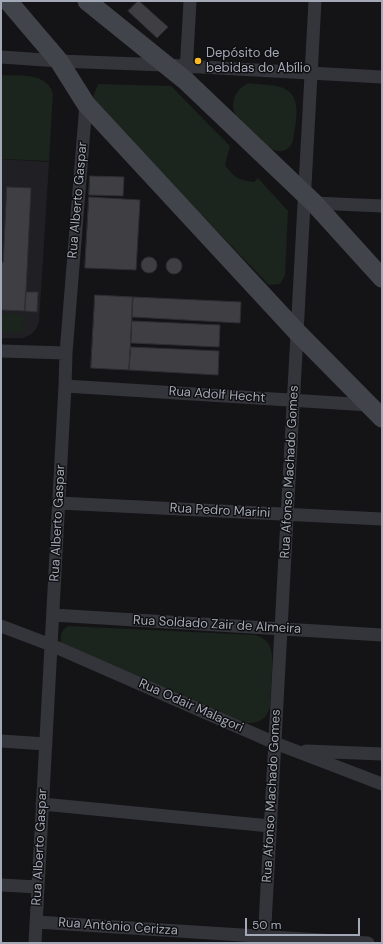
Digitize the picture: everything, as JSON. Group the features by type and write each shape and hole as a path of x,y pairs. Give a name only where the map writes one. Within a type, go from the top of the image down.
{"street":[{"path":"8,1 59,61 86,104 297,332 382,418"},
{"path":"87,1 165,65 186,74 310,198 382,278"},
{"path":"186,74 190,1"},
{"name":"Rua Afonso Machado Gomes","path":"264,940 297,332 310,198 311,73 315,1"},
{"path":"1,57 165,65"},
{"path":"186,74 311,73 382,77"},
{"name":"Rua Alberto Gaspar","path":"35,943 66,353 86,104"},
{"path":"310,198 382,206"},
{"path":"1,351 66,353"},
{"name":"Rua Adolf Hecht","path":"65,386 369,405"},
{"name":"Rua Pedro Marini","path":"59,503 382,519"},
{"name":"Rua Soldado Zair de Almeira","path":"53,615 382,635"},
{"name":"Rua Odair Malagori","path":"1,626 51,645 275,743 382,784"},
{"path":"1,741 46,744"},
{"path":"295,750 382,754"},
{"path":"42,804 270,826"},
{"path":"1,885 38,887"},
{"name":"Rua Antônio Cerizza","path":"36,922 264,940 368,943"}],"shaded area":[{"path":"1,75 32,77 45,82 50,87 53,94 49,161 1,159"},
{"path":"249,83 271,85 283,88 290,92 294,97 297,111 293,141 290,147 286,150 275,151 269,147 236,116 233,106 235,96 240,88"},
{"path":"98,84 171,86 230,146 225,165 232,173 237,178 254,182 258,178 288,211 285,275 280,284 269,285 98,108 92,100"},
{"path":"1,159 49,162 39,322 36,329 30,335 23,338 1,338"},
{"path":"1,314 24,315 23,333 1,332"},
{"path":"68,626 258,636 267,642 272,655 269,711 264,718 258,722 246,723 63,646 61,635 63,630"}],"building":[{"path":"138,1 168,27 157,38 128,11"},
{"path":"90,176 124,177 123,196 89,195"},
{"path":"7,187 31,188 25,311 1,310 1,262 3,262"},
{"path":"89,197 140,200 136,270 85,268"},
{"path":"149,257 156,262 157,265 152,272 149,273 142,268 141,265 146,258"},
{"path":"174,258 181,263 182,266 177,273 174,274 167,269 166,266 171,259"},
{"path":"26,292 38,292 37,312 25,311"},
{"path":"95,295 133,297 129,370 91,368"},
{"path":"133,297 241,302 240,323 132,317"},
{"path":"132,321 220,325 219,347 131,343"},
{"path":"131,347 219,351 218,375 129,370"}],"place":[{"name":"Depósito de bebidas do Abílio","path":"198,61"}]}
